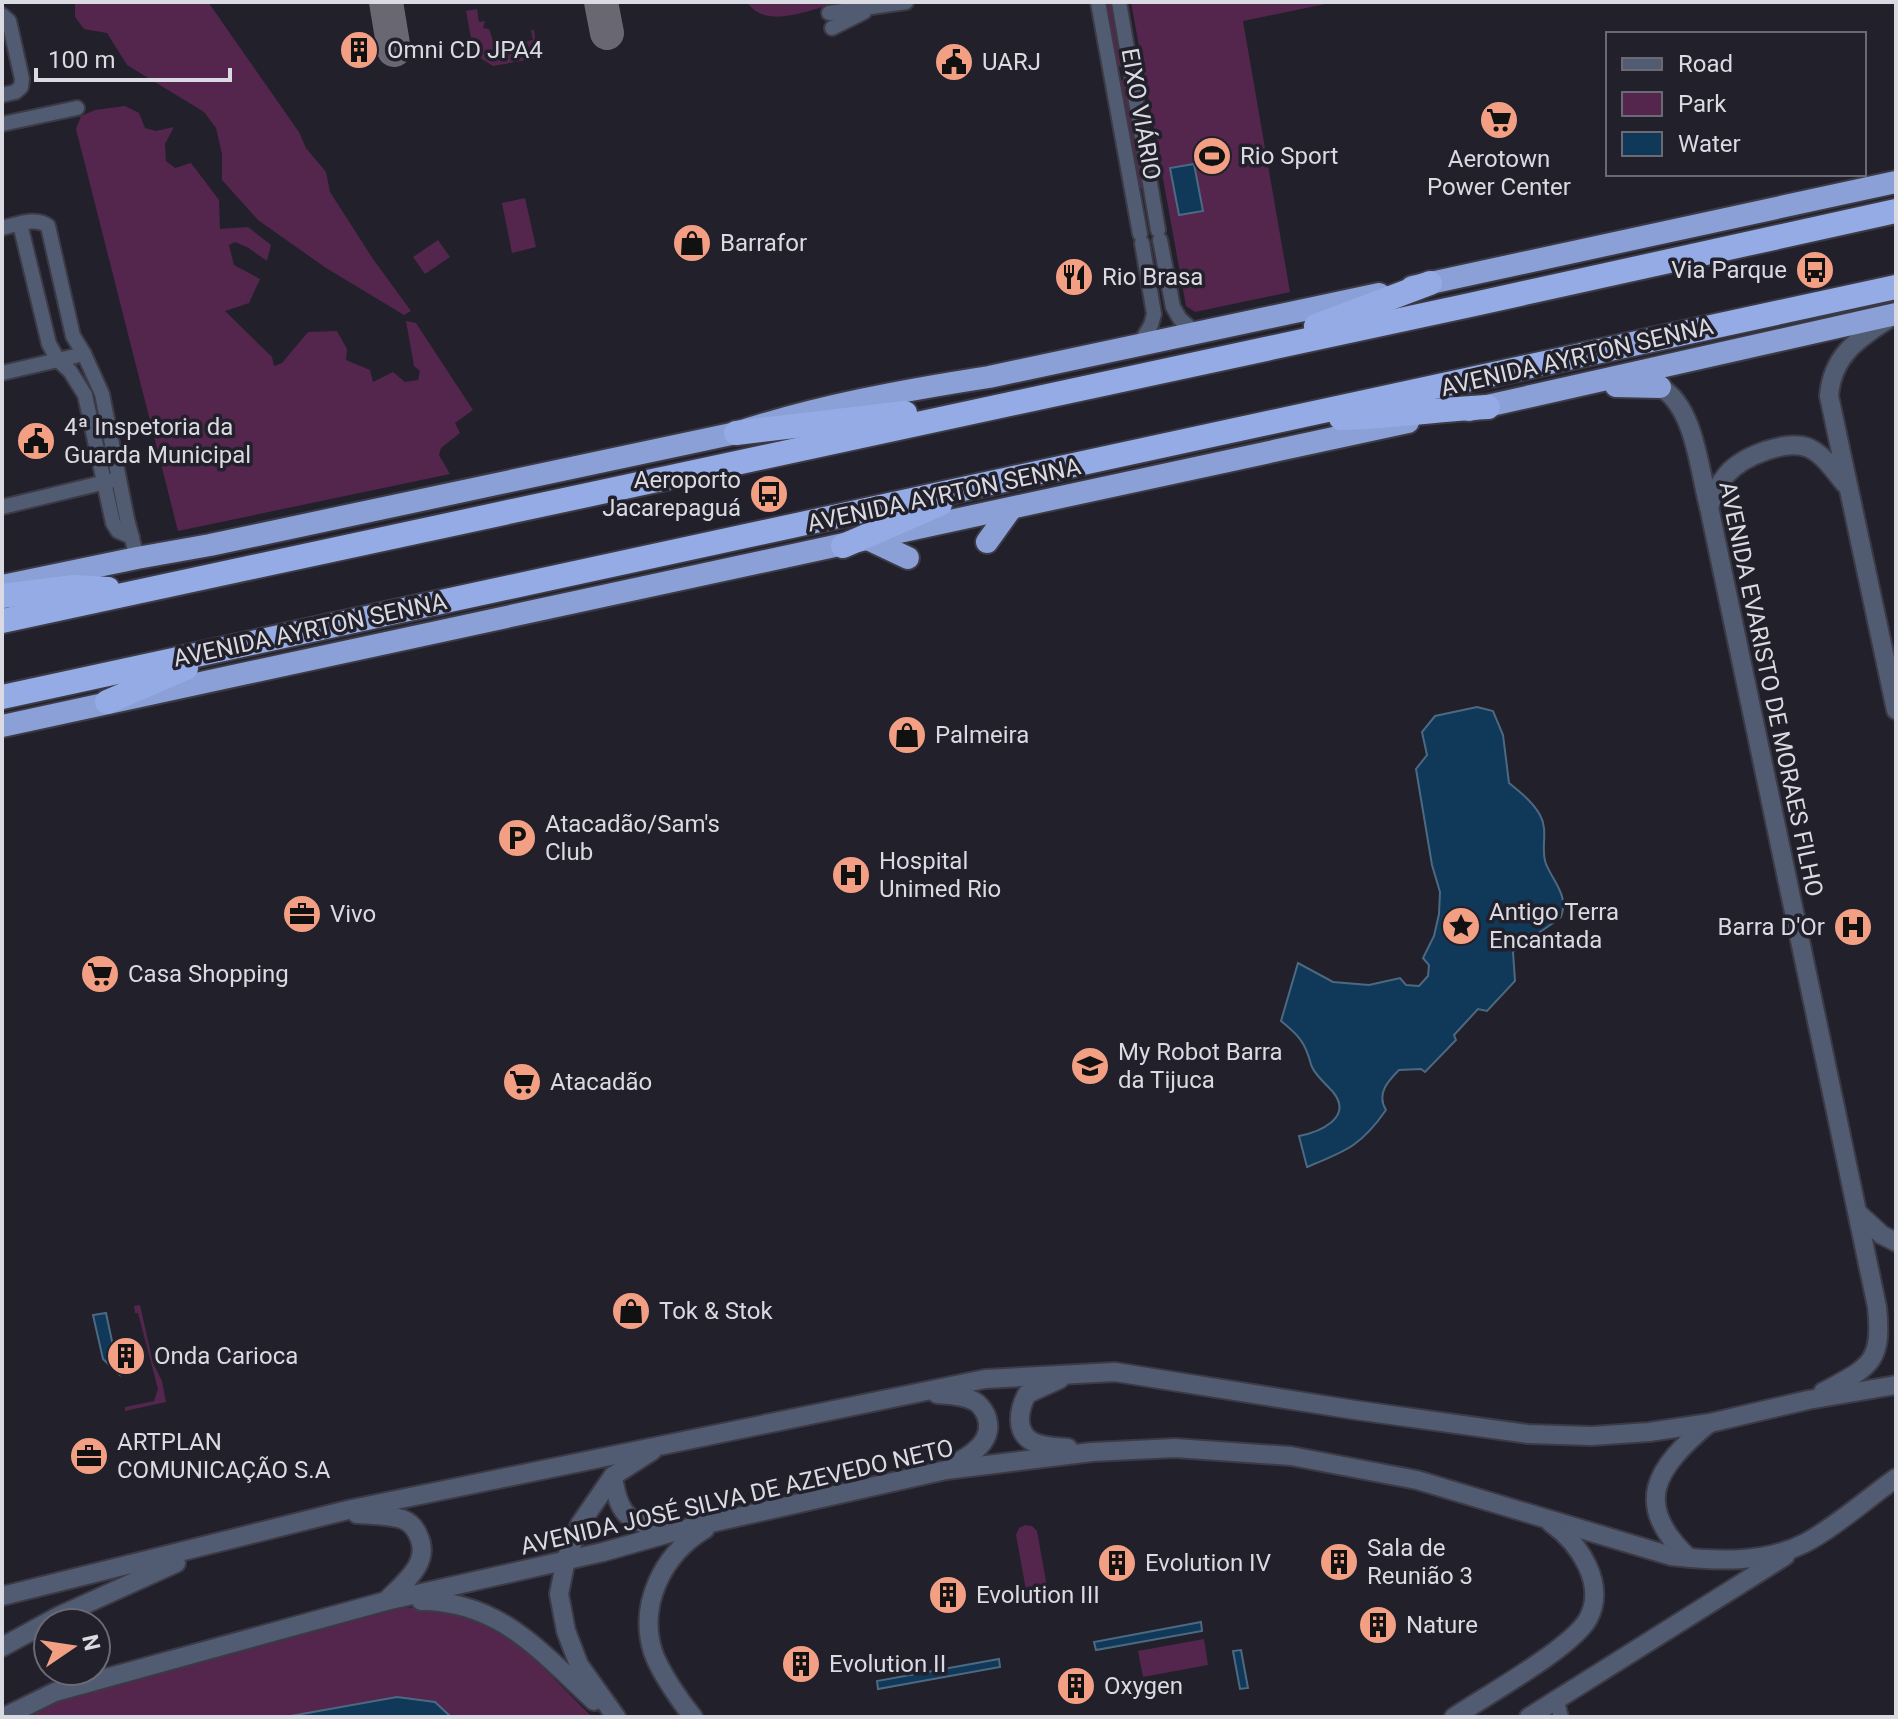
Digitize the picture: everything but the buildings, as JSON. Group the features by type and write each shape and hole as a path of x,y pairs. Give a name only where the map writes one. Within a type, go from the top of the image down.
{"highway":[{"path":"2,586 135,547 210,545 736,433 807,413 1196,333 1896,182"},
{"path":"2,621 1896,211"},
{"path":"1255,351 1430,283"},
{"name":"AVENIDA AYRTON SENNA","path":"2,697 1896,287"},
{"name":"AVENIDA AYRTON SENNA","path":"2,726 1010,510 1301,444 1488,407 1896,314"},
{"path":"1583,386 1660,387"},
{"path":"1291,418 1387,417 1451,408 1488,407"},
{"path":"736,433 910,413 939,419"},
{"path":"843,546 989,483"},
{"path":"987,542 1010,510"},
{"path":"870,540 908,558"},
{"path":"2,596 74,587 142,591"},
{"path":"107,702 260,639"}],"street":[{"path":"831,20 906,2"},
{"name":"EIXO VIÁRIO","path":"1098,2 1154,303 1151,325 1139,345"},
{"name":"EIXO VIÁRIO","path":"1119,2 1171,299 1180,319 1196,333"},
{"path":"2,15 9,21 22,79 21,87 15,92 2,95"},
{"path":"2,124 77,108"},
{"path":"2,228 36,221 48,226 67,319 102,394 135,547"},
{"path":"20,224 49,344 85,395 113,523 135,547"},
{"path":"1154,303 1171,299"},
{"path":"1896,314 1865,333 1844,353 1833,371 1830,385 1831,407 1896,710"},
{"path":"2,373 84,354"},
{"name":"AVENIDA EVARISTO DE MORAES FILHO","path":"1660,387 1675,398 1686,418 1709,507 1877,1307 1880,1336 1868,1364 1808,1400"},
{"path":"1709,507 1714,494 1732,470 1782,446 1794,445 1812,450 1849,489"},
{"path":"2,507 118,479"},
{"path":"1859,1214 1882,1235 1896,1242"},
{"path":"2,1596 343,1512 669,1442 985,1379 1115,1372 1528,1434 1592,1436 1710,1423 1808,1400 1896,1385"},
{"path":"1074,1374 1039,1386 1027,1394 1018,1418 1024,1433 1033,1442 1092,1452"},
{"path":"923,1392 973,1400 988,1419 988,1435 980,1446 946,1470"},
{"path":"1689,1558 1670,1540 1659,1521 1655,1503 1658,1482 1667,1464 1682,1446 1710,1423"},
{"path":"614,1717 579,1665 566,1631 559,1594 566,1559 580,1524 613,1476 669,1442"},
{"name":"AVENIDA JOSÉ SILVA DE AZEVEDO NETO","path":"4,1717 55,1692 386,1601 946,1470 1092,1452 1175,1448 1291,1456 1417,1480 1640,1547 1689,1558 1737,1560 1804,1544 1896,1478"},
{"path":"613,1476 616,1498 622,1512 634,1522 684,1529"},
{"path":"343,1512 398,1518 408,1521 418,1534 423,1550 417,1568 386,1601"},
{"path":"1454,1717 1566,1643 1589,1617 1593,1583 1582,1553 1564,1532 1539,1515"},
{"path":"693,1717 654,1654 647,1621 667,1561 690,1538 717,1522"},
{"path":"1529,1717 1558,1708 1804,1544"},
{"path":"2,1647 59,1616 215,1545"},
{"path":"386,1601 443,1601 493,1616 516,1631 614,1717"}],"green space":[{"path":"75,2 208,2 299,132 306,148 326,172 330,192 411,311 404,315 326,268 258,220 222,180 222,154 216,128 204,112 127,65 107,33 84,29 75,17"},
{"path":"747,2 841,2 778,17 755,11"},
{"path":"1105,2 1113,2 1122,68 1117,65"},
{"name":"Rio Sport","path":"1131,2 1335,2 1243,21 1290,292 1195,312 1186,306"},
{"path":"477,9 479,22 485,21 483,28 489,29 495,47 533,40 531,30 534,30 538,58 493,66 474,54 466,11"},
{"path":"1122,80 1126,81 1143,189 1139,188 1120,84"},
{"path":"125,106 139,113 145,128 156,131 174,127 165,144 166,161 175,168 191,163 219,200 220,229 248,227 271,245 267,261 247,247 235,242 229,245 234,265 260,279 249,303 225,311 272,357 274,366 282,363 308,332 337,331 347,349 346,360 370,370 373,382 393,372 405,382 418,380 420,371 414,366 406,321 416,323 473,410 455,423 460,433 441,448 439,455 450,474 178,531 76,129 81,116 95,110"},
{"path":"525,198 536,247 512,253 502,203"},
{"path":"438,240 450,257 425,274 413,257"},
{"path":"140,1305 153,1363 162,1381 166,1402 125,1411 125,1407 154,1401 158,1389 138,1313 135,1313 134,1306"},
{"path":"1025,1525 1037,1531 1047,1587 1040,1598 1030,1597 1026,1590 1016,1535 1019,1528"},
{"path":"404,1607 447,1611 499,1623 592,1717 451,1717 435,1702 397,1697 285,1717 28,1717 60,1701"},
{"path":"1204,1639 1208,1665 1143,1677 1138,1651"}],"water":[{"path":"1194,164 1203,211 1179,215 1170,168"},
{"path":"1477,707 1493,711 1503,735 1509,783 1530,802 1543,821 1544,858 1562,896 1561,917 1513,952 1515,981 1487,1011 1478,1009 1454,1035 1456,1040 1425,1072 1421,1069 1399,1070 1395,1074 1383,1093 1386,1110 1369,1132 1343,1151 1307,1167 1299,1136 1324,1127 1337,1116 1339,1109 1333,1092 1314,1070 1306,1049 1281,1021 1298,963 1333,982 1369,985 1400,978 1406,985 1419,986 1428,976 1429,965 1423,958 1434,936 1440,892 1432,865 1416,769 1427,755 1422,732 1435,716"},
{"path":"106,1313 119,1374 103,1359 93,1315"},
{"path":"1201,1622 1202,1631 1096,1650 1094,1642"},
{"path":"1241,1650 1248,1688 1240,1689 1233,1651"},
{"path":"999,1659 1000,1667 878,1689 877,1681"},
{"path":"397,1697 435,1702 451,1717 285,1717"}],"taxiway":[{"path":"386,2 394,50"},
{"path":"601,2 607,33"}],"place":[{"name":"Omni CD JPA4","path":"359,50"},
{"name":"UARJ","path":"954,62"},
{"name":"Aerotown Power Center","path":"1499,120"},
{"name":"Rio Sport","path":"1212,156"},
{"name":"Barrafor","path":"692,243"},
{"name":"Via Parque","path":"1815,270"},
{"name":"Rio Brasa","path":"1074,277"},
{"name":"4ª Inspetoria da Guarda Municipal","path":"36,441"},
{"name":"Aeroporto Jacarepaguá","path":"769,494"},
{"name":"Palmeira","path":"907,735"},
{"name":"Atacadão/Sam's Club","path":"517,838"},
{"name":"Hospital Unimed Rio","path":"851,875"},
{"name":"Vivo","path":"302,914"},
{"name":"Antigo Terra Encantada","path":"1461,926"},
{"name":"Barra D'Or","path":"1853,927"},
{"name":"Casa Shopping","path":"100,974"},
{"name":"My Robot Barra da Tijuca","path":"1090,1066"},
{"name":"Atacadão","path":"522,1082"},
{"name":"Tok & Stok","path":"631,1311"},
{"name":"Onda Carioca","path":"126,1356"},
{"name":"ARTPLAN COMUNICAÇÃO S.A","path":"89,1456"},
{"name":"Sala de Reunião 3","path":"1339,1562"},
{"name":"Evolution IV","path":"1117,1563"},
{"name":"Evolution III","path":"948,1595"},
{"name":"Nature","path":"1378,1625"},
{"name":"Evolution II","path":"801,1664"},
{"name":"Oxygen","path":"1076,1686"}]}
